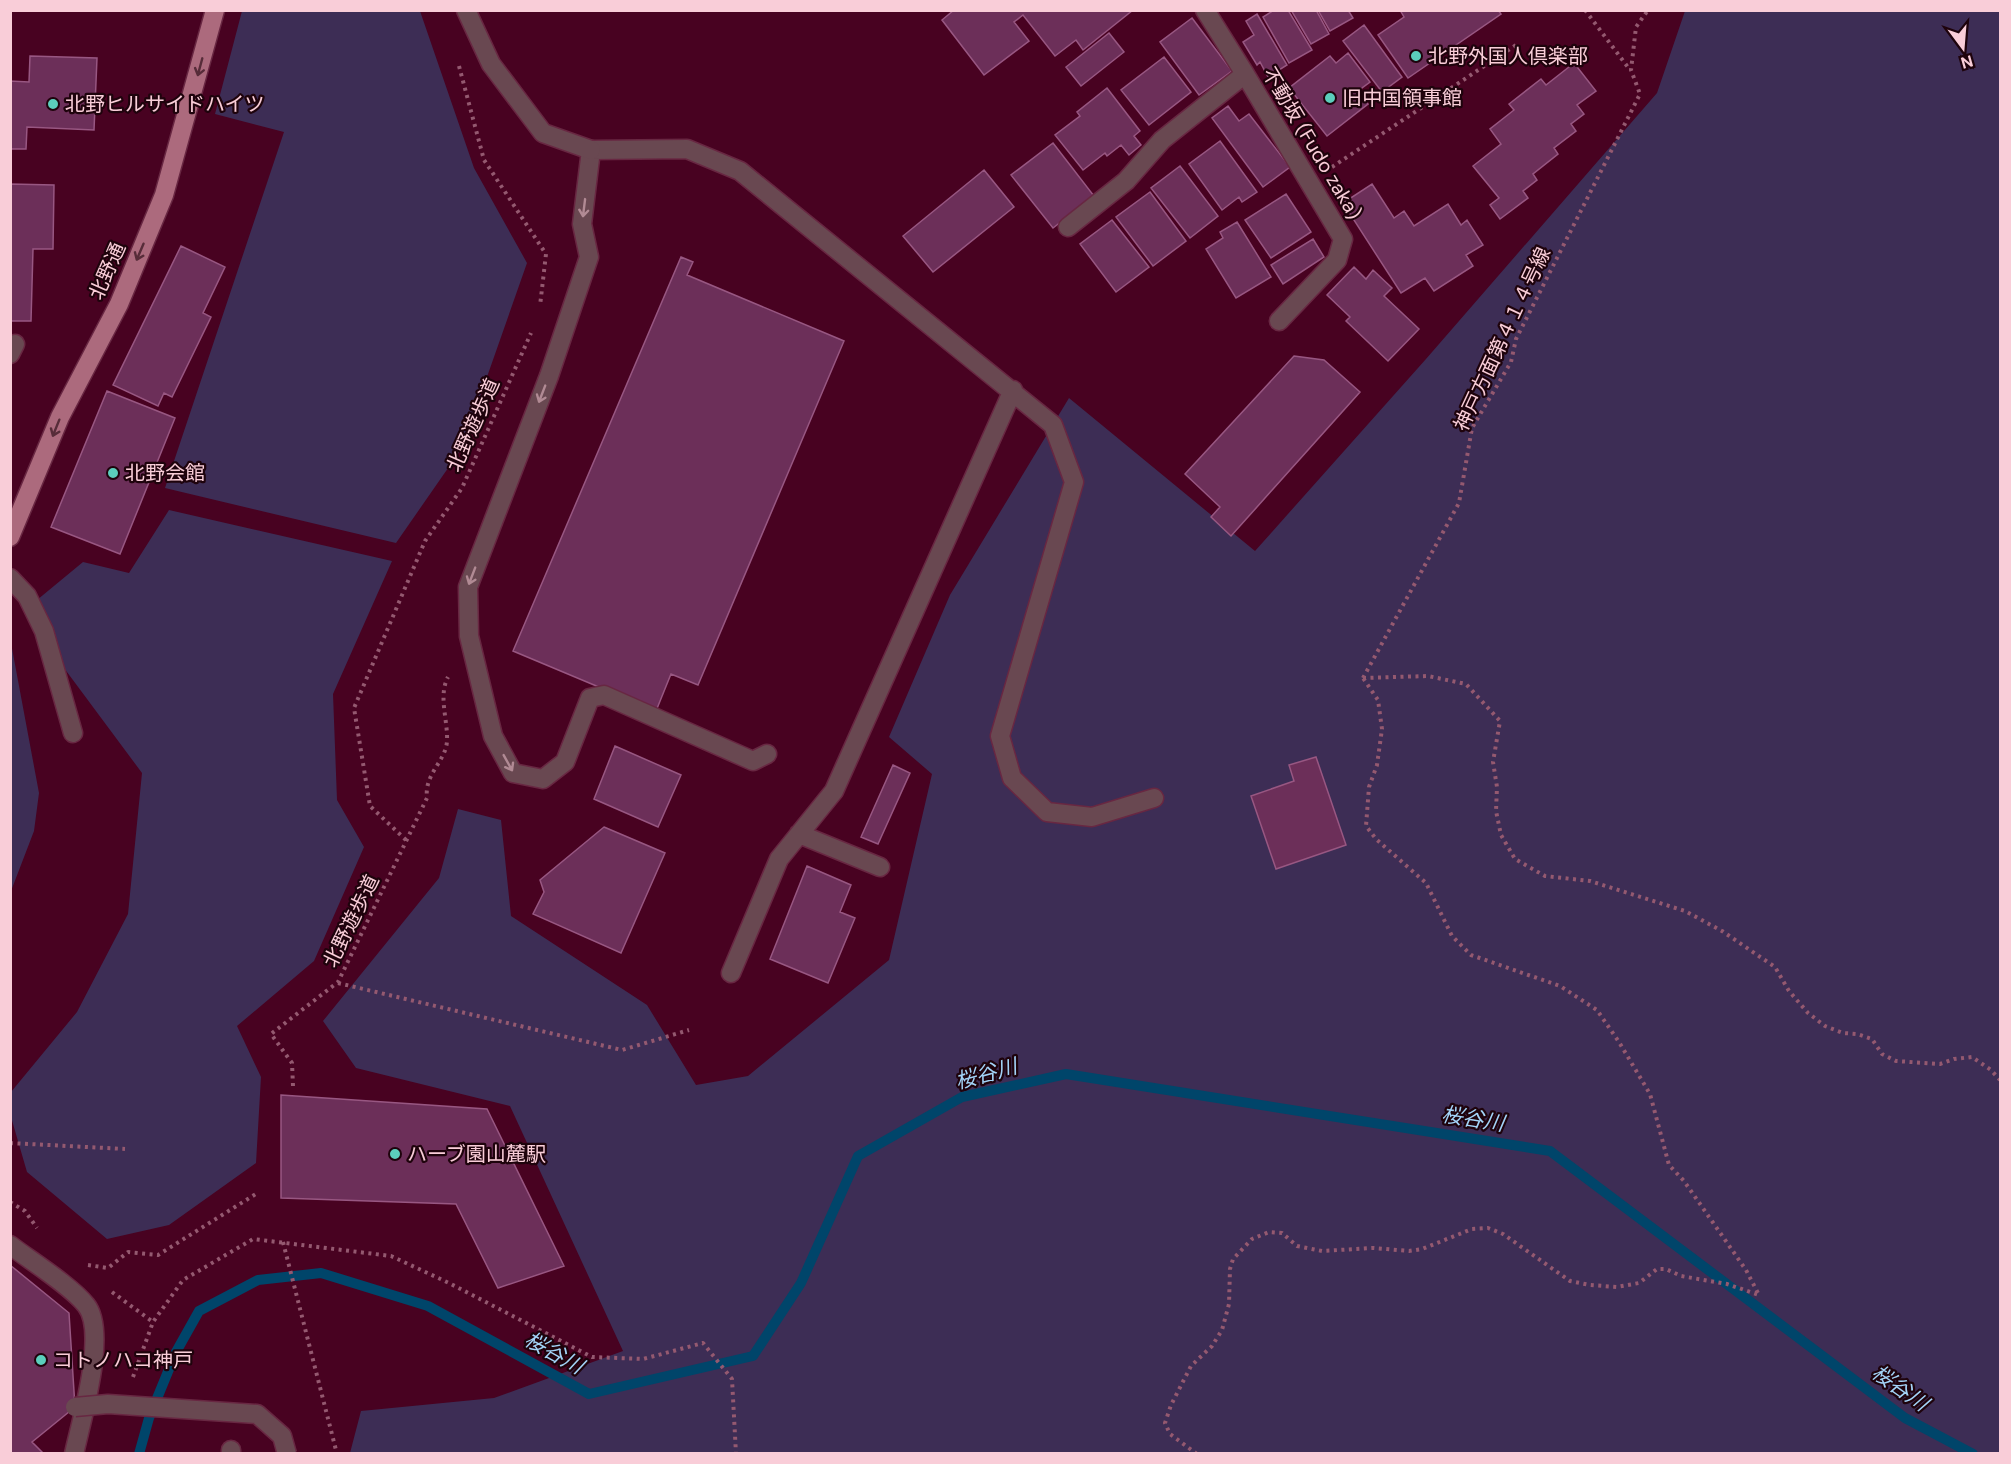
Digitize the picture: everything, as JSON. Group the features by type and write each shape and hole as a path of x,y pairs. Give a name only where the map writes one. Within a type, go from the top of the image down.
{"main road":[{"name":"北野通","path":"10,537 60,417 119,304 164,195 215,10"}],"street":[{"path":"466,10 491,64 543,132 591,150 687,149 740,171 1053,424 1074,482 1000,736 1012,778 1047,812 1092,817 1154,798"},
{"name":"不動坂 (Fudo zaka)","path":"1215,13 1245,74 1343,239 1338,260 1279,321"},
{"path":"1068,227 1126,181 1162,140 1245,74"},
{"path":"591,150 582,224 589,256 549,376 468,586 469,636 493,736 513,772 543,779 565,762 590,698 604,695 753,761 766,754"},
{"path":"731,973 779,858 834,791 1013,390"},
{"path":"10,578 27,596 44,631 73,733"},
{"path":"799,834 880,867"},
{"path":"10,1245 68,1288 88,1306 95,1330 93,1373 74,1454"},
{"path":"75,1407 108,1404 257,1414 282,1437 287,1454"}],"path":[{"path":"1585,10 1631,70"},
{"name":"神戸方面第４１４号線","path":"1363,678 1459,503 1472,428 1511,362 1516,339 1640,94 1631,70 1636,27 1648,10"},
{"path":"1310,181 1516,45"},
{"path":"456,57 484,160 546,254 539,315"},
{"name":"北野遊歩道","path":"406,840 370,806 354,708 425,541 462,488 534,325"},
{"name":"北野遊歩道","path":"293,1086 292,1063 271,1034 338,982 427,798 426,787 447,744 443,686 469,636"},
{"path":"1363,678 1428,676 1466,684 1500,721 1493,762 1497,788 1496,811 1501,836 1515,859 1545,876 1590,881 1685,911 1722,931 1776,967 1789,991 1808,1013 1825,1026 1843,1033 1857,1034 1872,1039 1882,1054 1896,1061 1940,1064 1954,1059 1972,1057 2001,1080"},
{"path":"1197,1454 1170,1434 1165,1423 1171,1405 1191,1366 1212,1346 1222,1330 1229,1304 1230,1269 1233,1260 1252,1239 1269,1232 1282,1233 1297,1246 1322,1251 1373,1248 1409,1251 1422,1249 1472,1229 1488,1228 1503,1234 1570,1281 1590,1285 1629,1286 1639,1283 1657,1269 1662,1269 1727,1284 1759,1295 1746,1270 1684,1181 1669,1165 1650,1094 1597,1010 1560,986 1471,955 1452,936 1426,883 1376,839 1366,826 1369,788 1377,765 1382,729 1378,699 1363,678"},
{"path":"338,982 622,1050 689,1030"},
{"path":"10,1143 125,1149"},
{"path":"88,1265 108,1268 128,1252 158,1255 259,1192"},
{"path":"10,1202 25,1211 38,1229"},
{"path":"133,1377 153,1322 183,1280 253,1239 283,1242 391,1256 449,1283 592,1357 643,1359 703,1343 732,1380 736,1454"},
{"path":"283,1242 338,1454"},
{"path":"135,1309 153,1322"}],"shaded area":[{"path":"242,11 420,11 474,168 527,263 462,448 396,543 165,488 284,132 215,114"},
{"path":"1685,11 2000,11 2000,1453 350,1453 361,1411 494,1398 623,1351 510,1106 356,1068 323,1021 439,878 458,809 501,820 511,916 647,1005 696,1085 748,1076 889,960 932,774 889,737 950,595 1069,398 1255,551 1426,359 1657,93"},
{"path":"169,510 392,561 333,694 337,800 364,847 314,961 237,1026 261,1077 256,1163 169,1225 107,1239 27,1172 11,1117 11,1092 77,1012 128,914 142,773 64,668 37,600 83,562 129,573"},
{"path":"11,643 39,793 34,831 11,891"}],"building":[{"path":"954,10 1133,10 1083,50 1076,40 1055,56 1023,15 1014,22 1029,41 984,75 942,20"},
{"path":"1274,10 1288,10 1312,50 1289,63 1263,17"},
{"path":"1291,10 1316,10 1329,34 1311,44"},
{"path":"1318,10 1348,10 1353,18 1330,31"},
{"name":"北野外国人倶楽部","path":"1400,10 1498,10 1501,14 1408,78 1378,35 1404,17"},
{"path":"1257,14 1287,65 1268,77 1260,62 1257,65 1243,42 1254,35 1246,21"},
{"path":"1192,18 1232,71 1199,95 1160,42"},
{"path":"1364,25 1402,77 1382,92 1343,41"},
{"path":"1109,33 1124,52 1081,86 1066,67"},
{"name":"旧中国領事館","path":"1348,53 1370,82 1358,91 1368,104 1327,136 1289,88 1330,56 1336,63"},
{"name":"北野ヒルサイドハイツ","path":"30,56 97,58 94,130 27,127 26,149 10,149 10,81 29,82"},
{"path":"1164,57 1191,92 1149,125 1121,90"},
{"path":"1574,63 1596,91 1577,105 1584,114 1571,124 1576,131 1554,148 1558,154 1533,174 1537,180 1523,191 1528,198 1500,219 1490,205 1499,198 1473,166 1501,144 1490,129 1514,110 1509,104 1541,79 1546,85"},
{"path":"1107,88 1140,131 1134,136 1141,145 1129,155 1121,145 1107,156 1105,153 1083,170 1055,135 1080,116 1077,112"},
{"path":"1228,106 1239,121 1249,114 1290,167 1263,187 1212,118"},
{"path":"1220,141 1257,192 1242,202 1239,197 1222,210 1189,164"},
{"path":"1053,143 1094,196 1053,228 1011,175"},
{"path":"1180,166 1218,216 1190,238 1151,188"},
{"path":"984,170 1014,207 933,272 903,236"},
{"path":"10,184 54,185 53,249 33,249 31,321 10,321"},
{"path":"1372,184 1394,218 1404,211 1414,226 1448,204 1461,225 1467,220 1483,245 1466,255 1473,266 1434,291 1425,278 1401,293 1343,203"},
{"path":"1150,192 1186,241 1153,266 1116,217"},
{"path":"1286,194 1311,232 1271,258 1245,220"},
{"path":"1112,220 1149,267 1116,292 1080,244"},
{"path":"1237,222 1271,277 1236,298 1206,249 1223,238 1220,232"},
{"path":"1313,239 1324,257 1283,284 1271,265"},
{"path":"181,246 225,267 203,313 211,317 172,397 164,393 158,406 113,385"},
{"path":"681,257 693,262 687,275 844,341 698,685 671,674 656,711 513,651"},
{"path":"1354,267 1366,279 1373,270 1392,288 1384,296 1419,329 1388,361 1346,321 1350,317 1327,295"},
{"path":"1294,356 1324,360 1360,392 1231,536 1211,517 1220,507 1185,474"},
{"name":"北野会館","path":"107,391 175,418 120,554 51,527"},
{"path":"615,746 681,775 658,827 594,799"},
{"path":"1316,757 1346,845 1276,869 1251,796 1294,781 1289,765"},
{"path":"893,765 910,773 878,844 861,837"},
{"path":"604,827 665,853 621,953 533,914 544,892 540,880"},
{"path":"807,866 851,885 840,912 855,918 828,983 770,959"},
{"name":"ハーブ園山麓駅","path":"281,1095 487,1109 564,1266 498,1288 456,1204 281,1198"},
{"name":"コトノハコ神戸","path":"10,1265 69,1313 75,1407 32,1442 44,1454 10,1454"}],"waterway":[{"name":"桜谷川","path":"139,1454 149,1418 176,1352 199,1311 258,1280 321,1273 428,1306 589,1394 753,1356 801,1283 858,1156 962,1097 1066,1074 1550,1151 1905,1418 1973,1454"}],"place":[{"name":"北野外国人倶楽部","path":"1416,56"},
{"name":"旧中国領事館","path":"1330,98"},
{"name":"北野ヒルサイドハイツ","path":"53,104"},
{"name":"北野会館","path":"113,473"},
{"name":"ハーブ園山麓駅","path":"395,1154"},
{"name":"コトノハコ神戸","path":"41,1360"}]}
